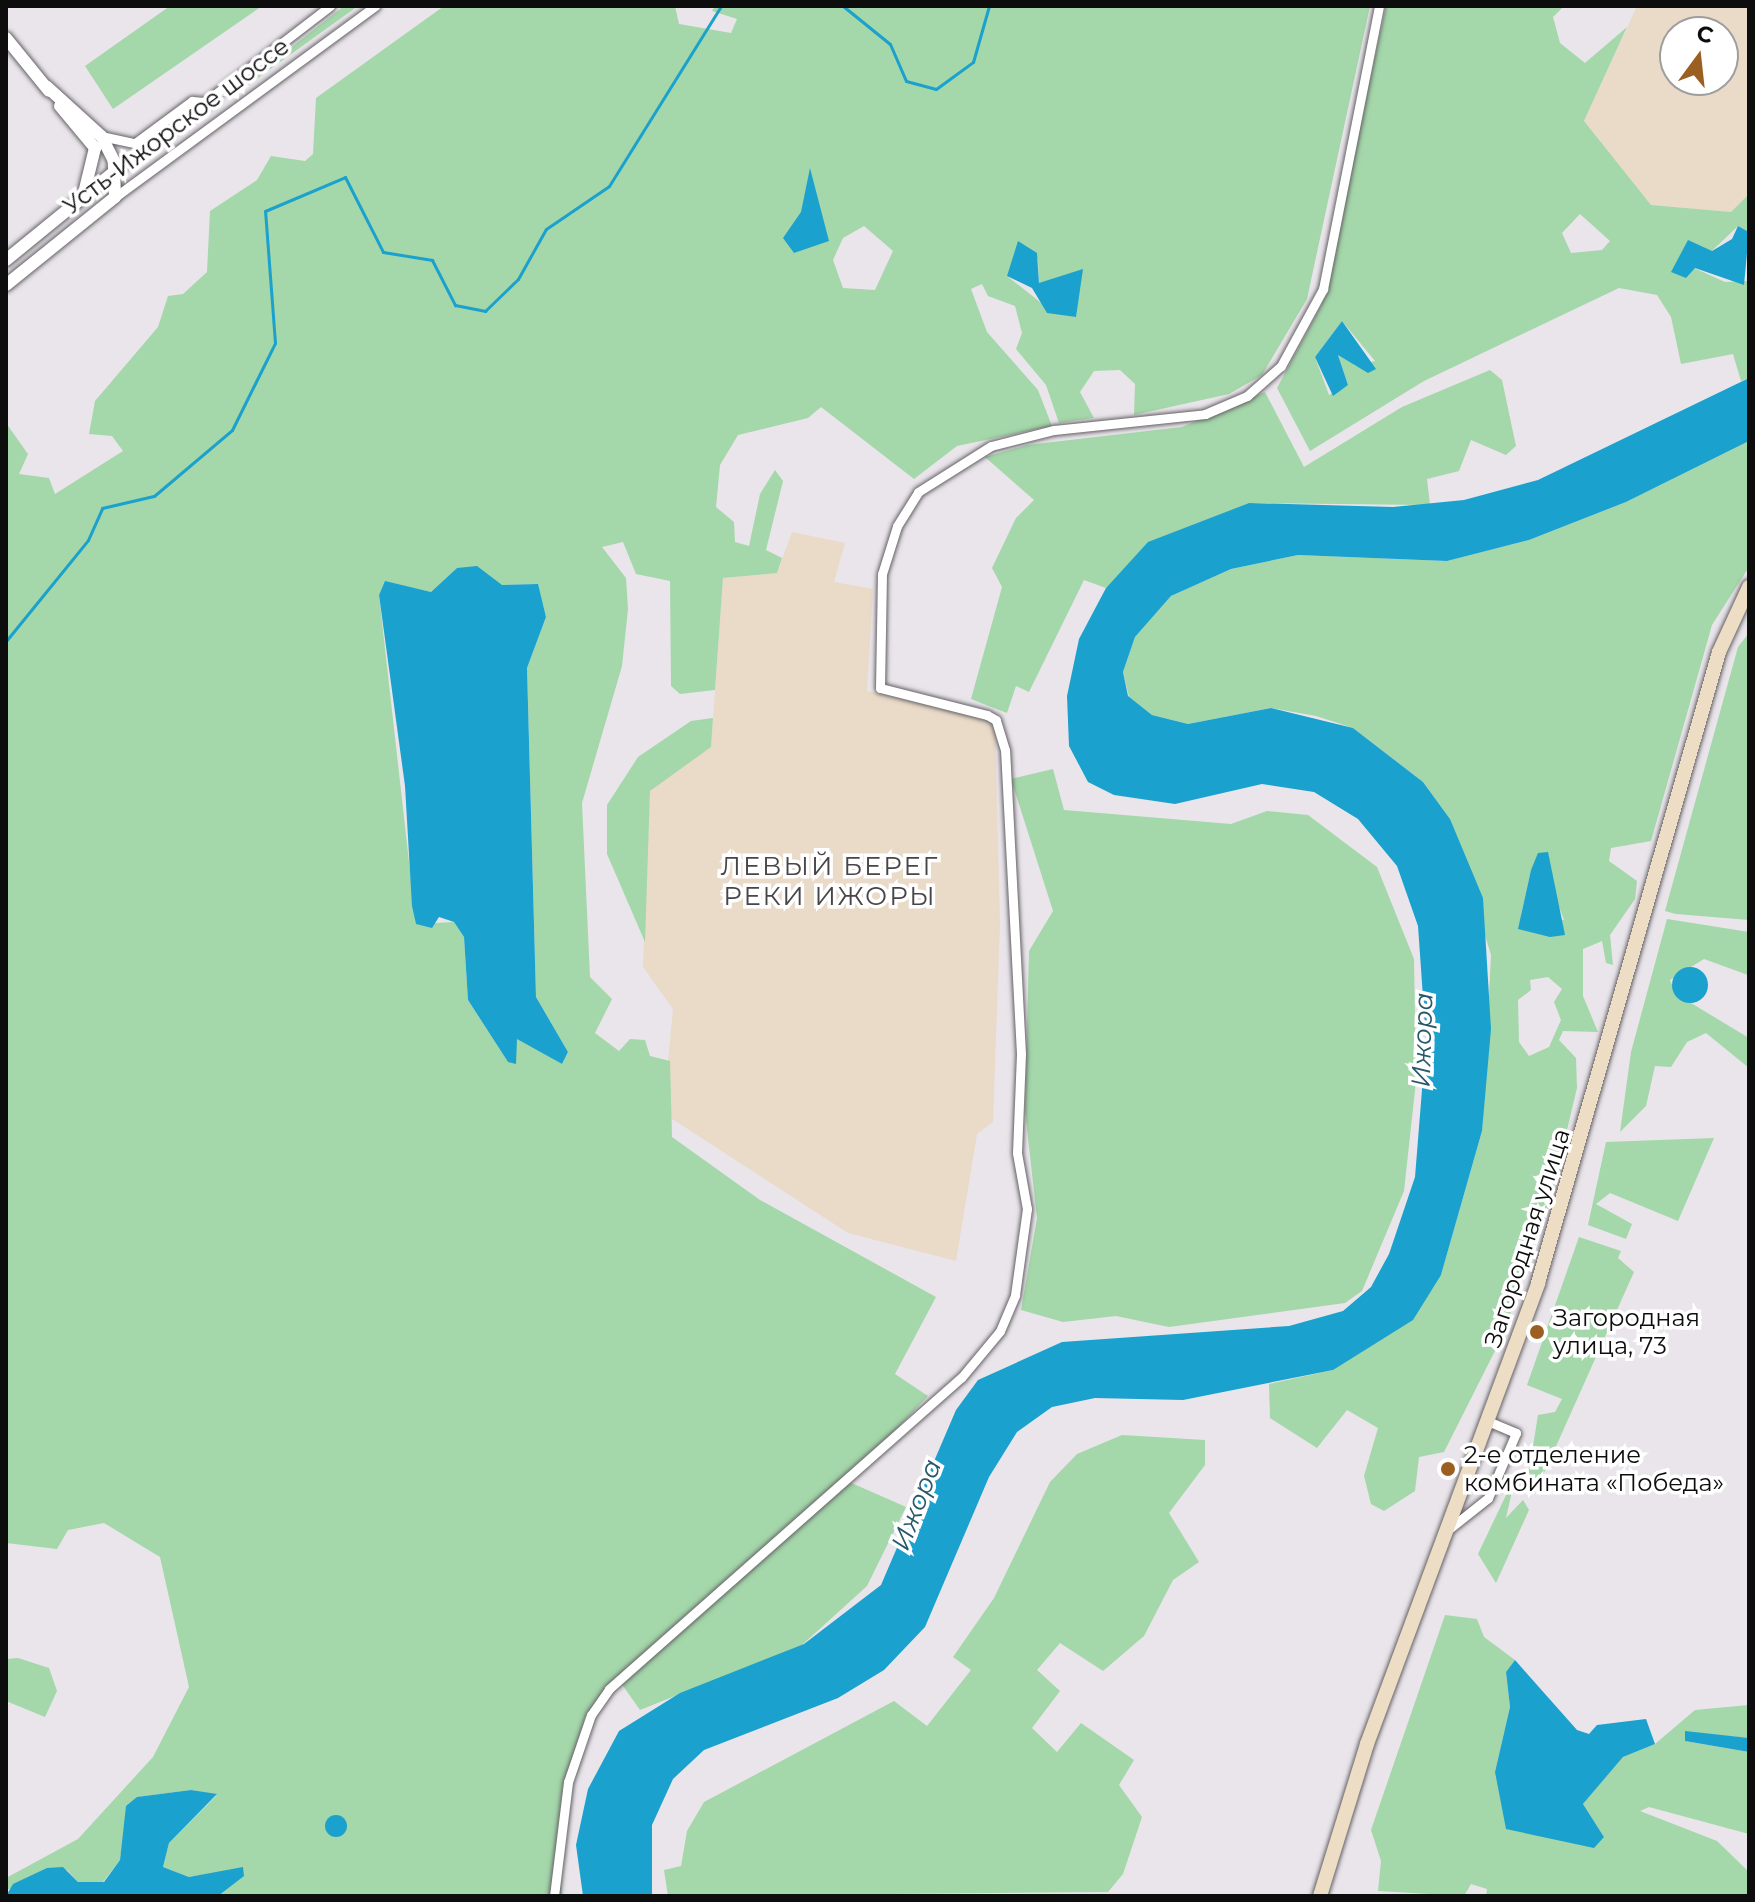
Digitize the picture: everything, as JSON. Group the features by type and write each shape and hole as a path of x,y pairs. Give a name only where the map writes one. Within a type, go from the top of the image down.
{"main road":[{"name":"Загородная улица","path":"1320,1896 1443,1533 1568,1191 1719,652 1749,587"}],"street":[{"name":"Усть-Ижорское шоссе","path":"6,260 84,193 208,102 330,6"},
{"name":"Усть-Ижорское шоссе","path":"6,285 115,197 375,6"},
{"path":"554,1896 568,1782 591,1715 609,1689 961,1378 1000,1331 1015,1295 1027,1209 1017,1153 1021,1054 1005,750 996,720 987,715 880,688 882,574 897,526 918,492 991,446 1054,430 1205,414 1247,396 1281,366 1323,289 1379,6"},
{"path":"6,38 95,148 84,193"},
{"path":"46,86 101,136 115,171 115,197"},
{"name":"Усть-Ижорское шоссе","path":"101,136 135,143 192,101 208,102"},
{"path":"1443,1533 1488,1498 1516,1433 1486,1420"}],"shaded area":[{"path":"1637,6 1749,6 1749,194 1731,212 1651,205 1584,121"},
{"path":"792,532 845,543 834,582 873,589 867,691 984,716 995,727 1000,924 993,1122 977,1134 956,1261 848,1233 663,1113 673,1009 643,967 650,790 711,747 723,578 777,573"}],"green space":[{"path":"170,6 262,6 113,109 85,66"},
{"path":"344,6 358,6 237,93 237,90"},
{"path":"444,6 675,6 679,24 731,33 737,19 712,11 715,6 1370,6 1307,299 1262,375 1229,394 1134,415 1135,384 1120,370 1094,371 1080,392 1094,418 1059,423 1046,385 1016,349 1022,333 1015,306 988,296 982,284 971,289 987,332 1038,390 1052,426 957,446 914,479 821,407 808,418 738,435 720,465 716,507 734,522 735,542 749,546 760,494 775,470 783,481 766,550 782,558 777,573 723,578 715,690 680,694 671,686 670,581 636,574 623,542 602,547 626,578 628,609 622,666 582,803 590,977 612,999 595,1033 619,1051 630,1039 645,1040 650,1056 670,1061 672,1137 760,1200 936,1297 895,1374 928,1396 847,1481 906,1507 867,1586 802,1645 640,1710 621,1683 585,1717 558,1838 562,1896 218,1896 233,1870 189,1877 163,1867 169,1843 217,1795 191,1790 138,1797 127,1806 120,1860 103,1882 78,1882 67,1870 6,1890 6,1878 78,1839 153,1757 189,1687 160,1557 104,1523 68,1530 57,1549 6,1543 6,423 28,454 19,474 49,478 55,494 123,451 112,436 89,434 95,401 158,327 168,296 183,294 207,272 210,211 257,180 271,156 305,161 313,154 316,98","holes":["864,226 893,251 875,290 843,288 833,260 843,238","1038,259 1039,283 1079,281 1076,317 1054,313 1007,276","457,568 502,585 537,584 546,617 527,668 536,997 568,1052 562,1064 516,1038 508,1062 468,1000 464,937 454,922 416,924 379,595 385,582 431,592"]},
{"path":"1386,6 1564,6 1553,17 1560,43 1585,63 1627,27 1584,121 1651,205 1731,212 1749,194 1749,232 1738,226 1694,268 1725,282 1749,281 1749,378 1741,381 1733,354 1681,364 1671,317 1657,295 1619,288 1424,381 1310,451 1277,388 1321,306","holes":["1580,214 1610,241 1602,250 1571,253 1562,233","1342,321 1375,361 1356,366 1343,352 1338,355 1348,385 1329,395 1315,357"]},
{"path":"1490,370 1502,380 1516,446 1506,455 1471,440 1459,471 1427,479 1430,505 1249,503 1149,542 1106,588 1084,580 1029,692 1016,686 1007,713 971,699 1002,587 992,568 1016,518 1034,500 985,457 1027,445 1182,427 1265,392 1304,467 1402,407"},
{"path":"1749,441 1749,567 1712,625 1651,841 1611,848 1609,861 1637,881 1635,899 1610,935 1613,965 1606,963 1602,941 1583,949 1583,996 1598,1032 1563,1031 1559,1040 1576,1058 1577,1088 1553,1189 1503,1335 1444,1452 1419,1457 1415,1491 1384,1511 1371,1504 1364,1476 1378,1428 1347,1410 1317,1448 1270,1418 1269,1384 1333,1370 1441,1275 1482,1131 1491,955 1450,819 1423,782 1353,728 1316,716 1271,708 1188,724 1152,715 1129,697 1123,672 1135,637 1171,596 1231,569 1298,555 1447,561 1529,540 1626,502","holes":["1548,853 1549,879 1564,920 1521,915 1531,870","1548,977 1562,989 1554,1002 1561,1020 1549,1047 1529,1056 1519,1042 1518,1000 1531,990 1530,980"]},
{"path":"1749,633 1749,920 1665,911 1738,647"},
{"path":"713,718 711,747 650,791 645,942 607,854 607,805 638,757 691,721"},
{"path":"1053,769 1064,810 1231,824 1267,811 1308,815 1377,867 1414,959 1416,1081 1404,1191 1362,1291 1345,1303 1169,1327 1116,1316 1063,1322 1021,1310 1037,1218 1025,1111 1029,951 1053,911 1011,779"},
{"path":"1667,919 1749,932 1748,975 1704,959 1670,980 1676,994 1749,1038 1749,1068 1706,1033 1687,1042 1671,1067 1655,1066 1646,1106 1620,1132 1631,1052"},
{"path":"1714,1138 1678,1221 1610,1193 1596,1204 1632,1224 1626,1239 1588,1225 1606,1142"},
{"path":"1579,1237 1621,1251 1618,1258 1634,1272 1540,1482 1528,1477 1538,1415 1555,1412 1562,1399 1527,1385"},
{"path":"1122,1435 1205,1440 1205,1465 1169,1513 1199,1562 1173,1580 1144,1636 1103,1671 1060,1643 1037,1670 1060,1691 1032,1728 1057,1752 1081,1723 1134,1760 1119,1785 1142,1817 1123,1874 1108,1892 668,1896 664,1870 681,1866 687,1831 704,1802 894,1701 927,1726 971,1670 953,1657 994,1598 1050,1482 1077,1454"},
{"path":"1516,1474 1506,1518 1523,1500 1529,1510 1496,1583 1478,1554"},
{"path":"1445,1615 1477,1619 1484,1637 1515,1660 1506,1672 1510,1707 1495,1772 1604,1837 1583,1804 1623,1757 1655,1744 1695,1710 1749,1705 1749,1738 1686,1732 1685,1741 1749,1752 1749,1834 1649,1807 1640,1811 1717,1841 1749,1872 1749,1896 1486,1896 1487,1889 1471,1884 1464,1896 1378,1891 1381,1861 1371,1830"},
{"path":"18,1658 49,1668 57,1691 45,1717 6,1701 6,1659"}],"water":[{"path":"810,168 829,241 794,253 783,238 801,212"},
{"path":"1738,226 1749,232 1744,285 1695,268 1686,278 1671,272 1688,240 1712,251 1732,239"},
{"path":"1018,241 1037,253 1039,283 1083,269 1076,317 1047,313 1032,288 1007,276"},
{"path":"1342,321 1376,369 1368,373 1338,355 1348,385 1333,396 1315,357"},
{"name":"Ижора","path":"1749,378 1749,441 1626,502 1529,540 1447,561 1298,555 1231,569 1171,596 1135,637 1123,672 1128,696 1152,715 1188,724 1271,708 1353,728 1423,782 1450,819 1483,898 1491,1029 1482,1131 1441,1275 1413,1320 1333,1370 1183,1400 1095,1398 1052,1407 1017,1432 989,1477 925,1627 884,1670 838,1698 704,1750 673,1779 652,1825 652,1896 583,1896 576,1845 588,1789 619,1731 680,1693 804,1644 881,1585 956,1410 978,1380 1062,1342 1289,1326 1343,1311 1371,1287 1389,1254 1415,1177 1426,1040 1418,926 1397,866 1358,819 1314,792 1262,784 1175,804 1114,795 1088,782 1069,746 1067,696 1079,639 1106,588 1148,542 1249,503 1393,507 1464,500 1538,480"},
{"path":"477,566 502,585 538,584 546,617 527,668 536,997 568,1052 562,1064 517,1039 516,1064 508,1062 468,1000 464,937 454,922 439,917 432,928 416,924 412,906 405,786 379,595 385,581 431,592 457,568"},
{"path":"1548,852 1565,935 1550,937 1518,929 1531,870 1538,853"},
{"path":"1690,967 1702,973 1708,985 1702,997 1690,1003 1678,997 1672,985 1678,973"},
{"path":"1515,1660 1577,1730 1589,1734 1597,1725 1646,1719 1655,1744 1623,1757 1583,1804 1604,1837 1594,1848 1506,1829 1495,1772 1510,1707 1506,1672"},
{"path":"1685,1731 1749,1738 1749,1752 1685,1741"},
{"path":"191,1790 217,1794 169,1843 163,1867 189,1877 243,1867 244,1876 218,1896 6,1896 13,1884 47,1868 63,1867 78,1882 104,1882 120,1860 126,1806 137,1797"},
{"path":"332,1815 340,1815 347,1826 340,1837 332,1837 325,1830 325,1822"}],"waterway":[{"path":"6,641 88,540 102,508 154,496 232,430 275,343 265,211 345,177 383,252 432,260 455,305 485,311 518,279 546,229 609,186 721,6"},
{"path":"843,6 890,44 906,81 936,89 973,62 989,6"}],"place":[{"name":"Загородная улица, 73","path":"1537,1332"},
{"name":"2-е отделение комбината «Победа»","path":"1448,1469"}],"district":[{"name":"ЛЕВЫЙ БЕРЕГ РЕКИ ИЖОРЫ","path":"830,882"}]}
